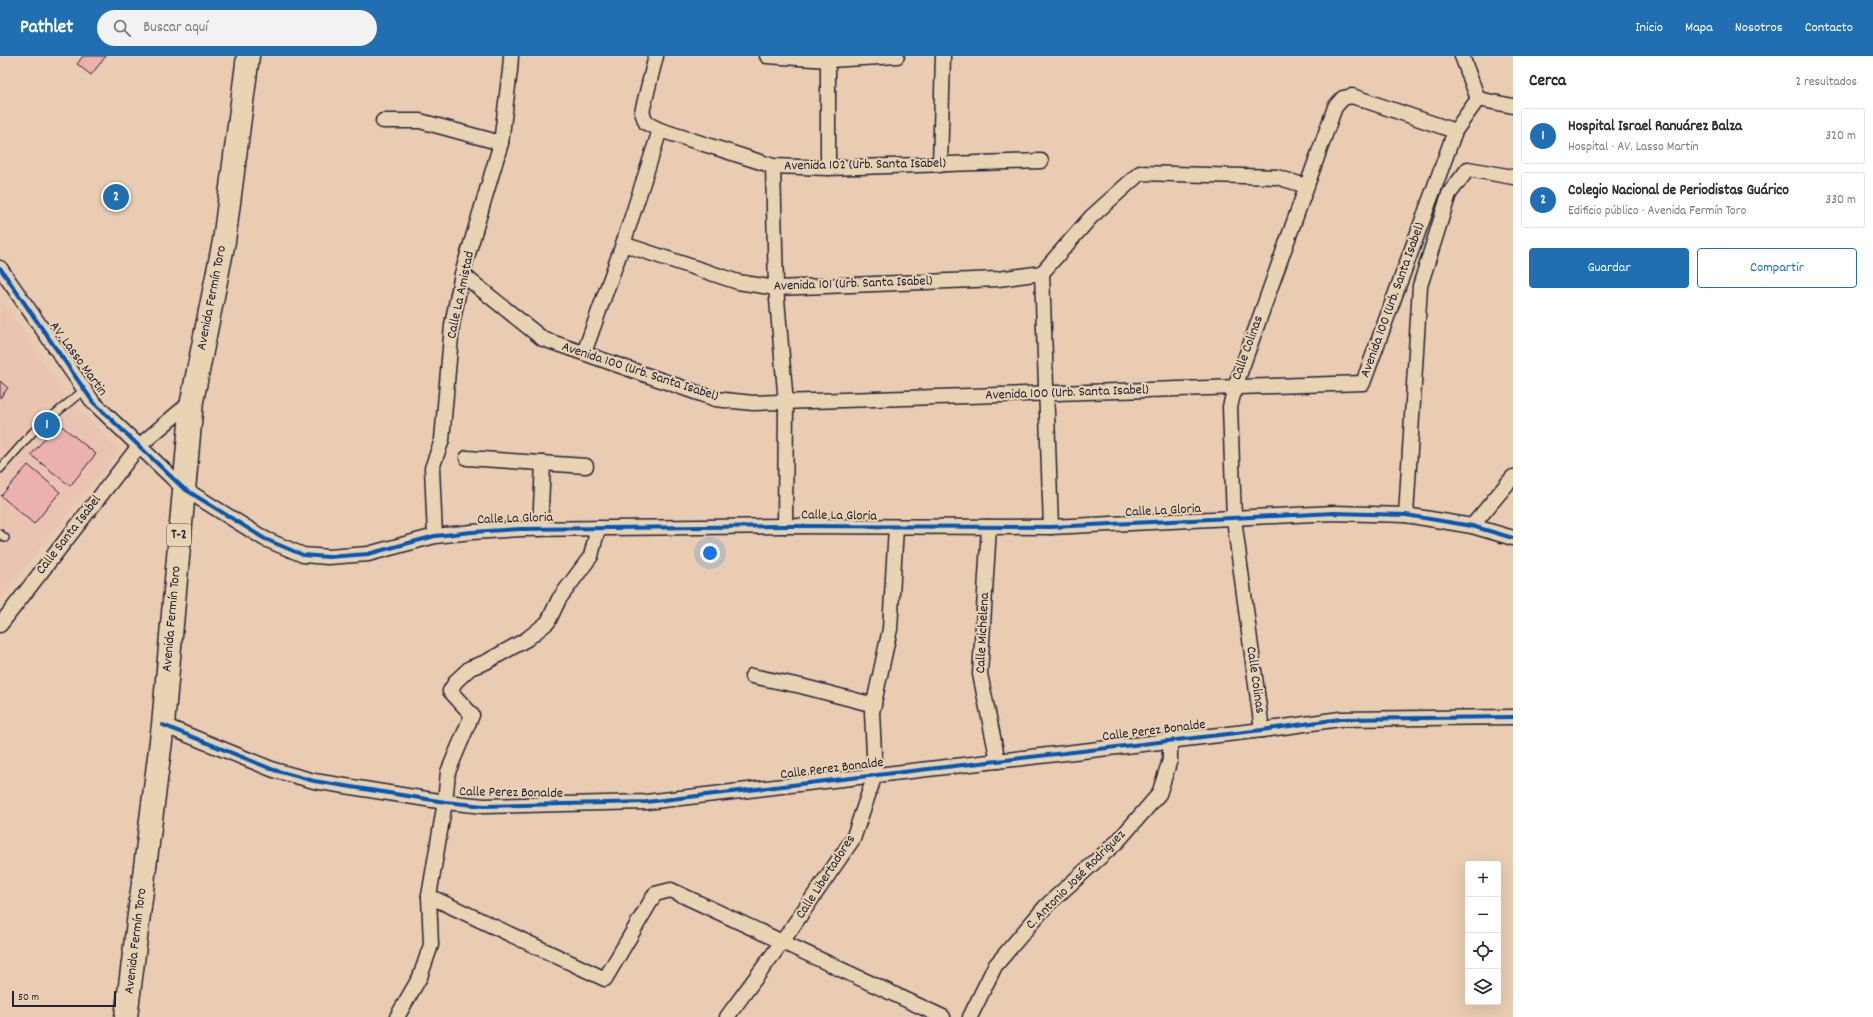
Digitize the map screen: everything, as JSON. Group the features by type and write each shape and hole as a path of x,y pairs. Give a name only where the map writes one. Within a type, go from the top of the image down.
{"highway":[{"name":"Avenida Fermín Toro","path":"126,1017 163,725 183,488 192,401 224,241 248,56"}],"street":[{"name":"Calle La Amistad","path":"436,536 432,468 442,440 452,325 462,274 501,143 510,70 510,56"},
{"name":"Avenida 102 (Urb. Santa Isabel)","path":"656,56 642,112 646,123 660,130 773,166 828,168 1040,161"},
{"path":"767,56 829,58 898,56"},
{"path":"940,165 943,56"},
{"path":"1462,56 1478,99 1513,106"},
{"path":"828,168 829,58"},
{"name":"Calle Colinas","path":"1262,730 1234,519 1230,407 1235,387 1335,107 1343,98 1352,96 1455,131"},
{"name":"Avenida 100 (Urb. Santa Isabel)","path":"462,274 543,339 716,398 753,403 1363,383 1455,131 1478,99"},
{"path":"383,121 420,121 501,143"},
{"path":"584,353 660,130"},
{"path":"773,166 776,288 786,403 786,526"},
{"path":"1406,515 1420,286 1449,194 1468,169 1513,177"},
{"path":"1051,527 1042,273 1092,217 1140,173 1277,177 1306,186"},
{"name":"Avenida 101 (Urb. Santa Isabel)","path":"622,244 738,282 776,288 998,279 1042,273"},
{"name":"AV. Lasso Martin","path":"0,268 93,402 183,488"},
{"name":"Calle Santa Isabel","path":"0,625 139,446 192,401"},
{"path":"467,458 586,466"},
{"path":"540,529 543,464"},
{"path":"1472,526 1513,477"},
{"name":"Calle La Gloria","path":"183,488 265,539 303,555 328,556 368,554 436,536 472,532 540,529 786,526 896,528 1051,527 1334,513 1406,515 1472,526 1513,538"},
{"name":"Calle Michelena","path":"989,527 980,674 998,761"},
{"path":"397,1017 420,977 431,945 429,896 445,802 448,772 472,715 450,691 456,681 470,668 486,662 527,639 548,622 559,599 591,556 598,528"},
{"name":"Calle Libertadores","path":"727,1017 782,942 854,839 875,775 874,706 890,629 896,528"},
{"path":"752,676 801,686 874,706"},
{"name":"Calle Perez Bonalde","path":"163,725 274,770 314,781 445,802 484,806 646,802 1262,730 1340,719 1513,717"},
{"name":"C. Antonio José Rodriguez","path":"970,1017 995,966 1046,906 1118,841 1159,794 1170,760 1170,740"},
{"path":"429,896 605,979 655,894 671,890 943,1017"}],"lane":[{"path":"0,469 33,432 84,390"}],"shaded area":[{"path":"0,298 68,399 119,451 0,598"}],"building":[{"path":"83,56 106,56 91,75 77,64"},
{"path":"0,381 8,388 0,398"},
{"path":"58,423 96,454 70,486 31,455"},
{"path":"28,465 60,492 34,524 1,496"}],"cycle path":[{"path":"0,268 93,402 183,488 265,539 303,555 328,557 368,554 435,536 521,529 785,526 1051,527 1334,513 1406,515 1472,526 1513,538"},
{"path":"163,725 274,770 314,781 445,802 484,806 646,802 1262,730 1340,719 1513,717"}],"place":[{"name":"Colegio Nacional de Periodistas Guárico","path":"116,197"},
{"name":"Hospital Israel Ranuárez Balza","path":"47,425"}]}
